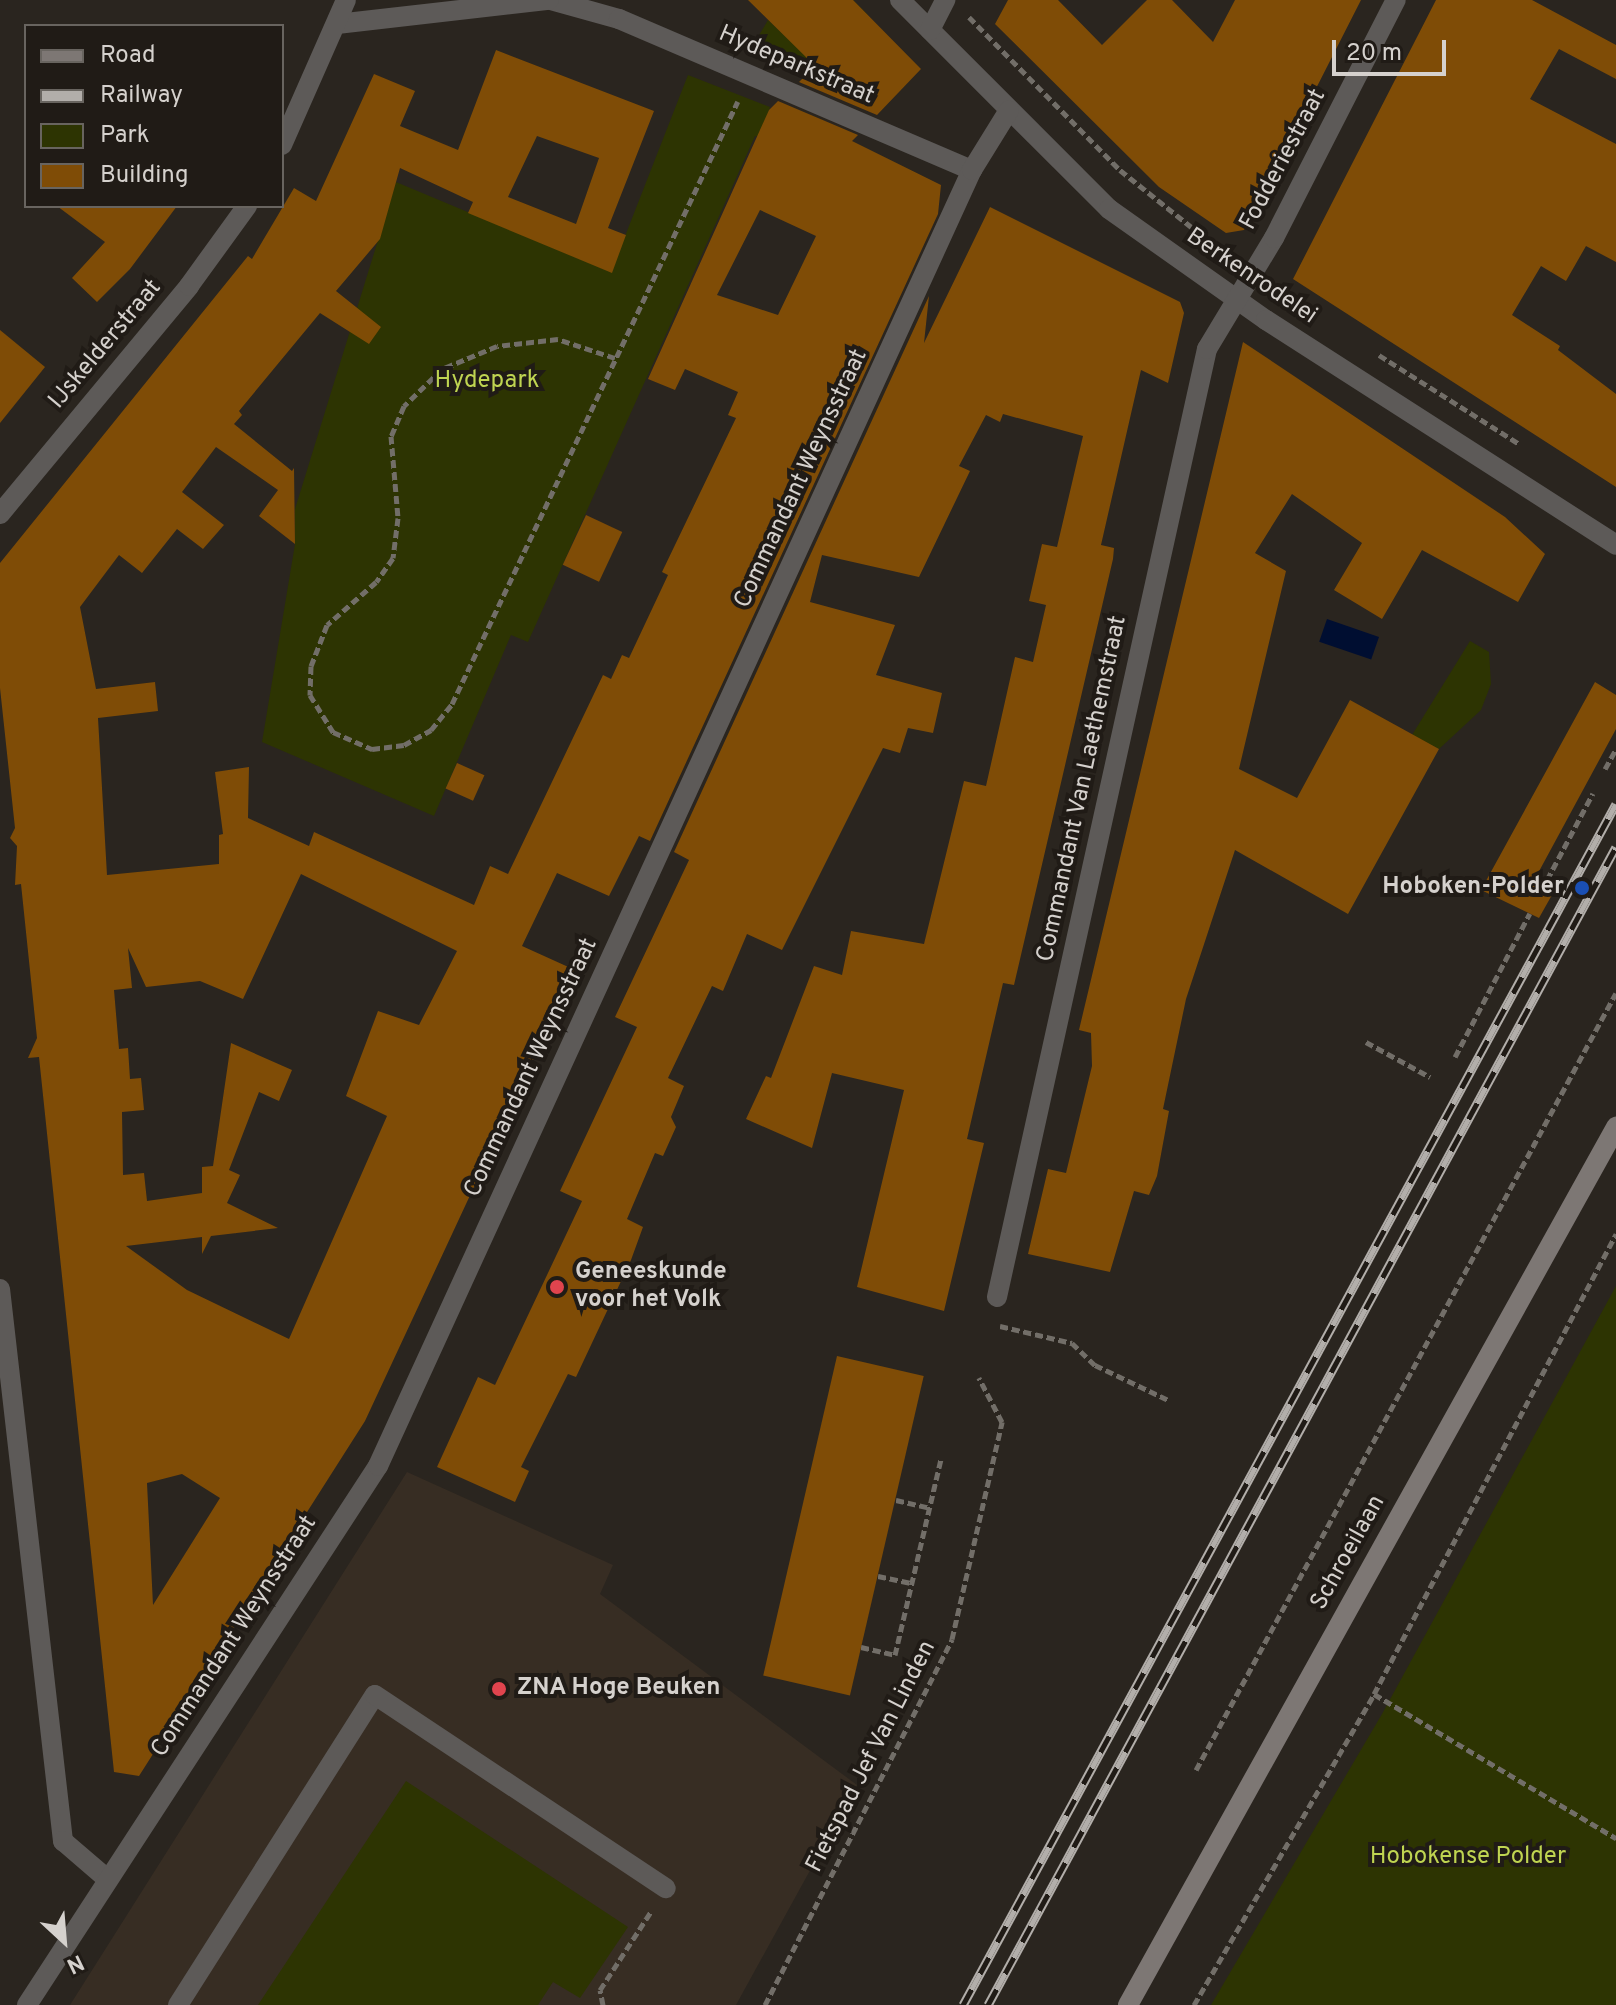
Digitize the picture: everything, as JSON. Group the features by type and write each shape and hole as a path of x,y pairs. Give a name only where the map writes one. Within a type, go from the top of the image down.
{"street":[{"path":"284,141 346,0"},
{"name":"Hydeparkstraat","path":"337,24 550,0 619,19 972,170"},
{"name":"Berkenrodelei","path":"900,0 1109,209 1234,298 1616,545"},
{"path":"930,30 945,0"},
{"name":"Fodderiestraat","path":"1234,298 1274,238 1396,0"},
{"name":"Commandant Weynsstraat","path":"27,2005 106,1878 378,1466 972,170 1009,110"},
{"name":"IJskelderstraat","path":"0,514 189,286 246,208"},
{"name":"Commandant Van Laethemstraat","path":"997,1297 1207,349 1234,298"},
{"name":"Schroeilaan","path":"1128,2005 1616,1127"},
{"path":"0,1289 63,1841 106,1878"},
{"path":"178,2005 375,1695 666,1888"}],"path":[{"path":"967,15 1120,170 1214,243 1248,278"},
{"path":"615,358 558,339 497,346 442,369 404,406 391,436 398,518 393,558 376,582 327,625 311,666 310,695 333,732 357,747 388,749 420,738 442,718 751,75"},
{"path":"1605,769 1616,749"},
{"path":"1547,880 1593,793"},
{"path":"1455,1057 1530,913"},
{"path":"1196,1770 1616,993"},
{"path":"1366,1042 1430,1077"},
{"path":"1194,2005 1374,1694 1616,1234"},
{"path":"991,1324 1072,1343 1095,1365 1170,1401"},
{"name":"Fietspad Jef Van Linden","path":"765,2005 952,1639 1002,1422 979,1378"},
{"path":"861,1647 895,1655 941,1459"},
{"path":"896,1500 930,1508"},
{"path":"878,1576 912,1583"},
{"path":"1374,1694 1616,1838"},
{"path":"603,2005 600,1990 666,1888"}],"shaded area":[{"name":"ZNA Hoge Beuken","path":"407,1472 613,1565 600,1594 857,1785 736,2005 70,2005"}],"green space":[{"path":"828,0 853,0 868,15 806,74 751,49 768,20 788,39"},
{"name":"Hydepark","path":"688,75 770,107 760,137 755,136 528,642 511,635 434,816 262,742 295,544 295,509 396,182 611,272"},
{"path":"1470,641 1489,652 1491,684 1481,710 1439,749 1412,735"},
{"name":"Hobokense Polder","path":"1616,1286 1616,2005 1211,2005 1382,1714"},
{"path":"406,1781 628,1927 580,1998 553,1982 538,2005 258,2005"}],"water":[{"path":"1327,619 1379,637 1371,660 1319,642"}],"building":[{"path":"748,0 853,0 921,69 877,115 799,82 815,66"},
{"path":"1008,0 1058,0 1102,45 1147,0 1172,0 1213,42 1235,0 1361,0 1244,230 1226,233 1159,187 995,24"},
{"path":"1436,0 1532,0 1616,45 1616,79 1559,49 1530,99 1616,144 1616,262 1586,246 1566,281 1541,266 1512,315 1560,346 1558,350 1616,394 1616,487 1293,279"},
{"path":"496,50 654,111 608,228 626,235 612,273 468,213 473,202 400,168 380,239 336,291 381,327 369,344 320,313 239,411 242,415 234,424 292,471 294,468 295,544 259,516 278,490 216,447 182,492 224,525 203,549 177,529 142,573 119,555 80,607 96,689 155,682 158,711 98,718 107,875 219,864 219,835 223,834 215,772 249,767 248,818 309,846 314,832 474,905 490,866 508,874 603,675 611,679 622,655 629,658 668,575 662,572 736,418 728,415 738,392 685,369 675,390 648,379 769,110 778,101 858,135 852,141 941,185 938,214 650,841 639,836 609,896 557,873 522,946 575,970 365,1421 139,1776 114,1772 39,1057 28,1058 37,1038 21,884 15,885 17,846 10,838 15,828 0,688 0,563 248,256 252,259 294,188 316,201 374,74 415,91 400,126 458,150","holes":["537,136 599,158 576,224 508,197","760,210 816,236 778,315 717,295","301,874 457,951 419,1025 378,1011 346,1096 387,1116 289,1339 187,1290 126,1246 202,1237 202,1254 211,1236 278,1228 227,1203 240,1175 229,1170 259,1092 279,1101 292,1070 231,1043 213,1166 202,1167 202,1193 147,1201 144,1173 123,1175 122,1112 144,1110 141,1078 130,1079 128,1048 119,1049 114,990 132,988 128,948 146,987 200,981 243,999","182,1474 220,1498 153,1605 147,1483"]},
{"path":"990,207 1180,302 1184,313 1168,383 1141,370 1101,545 1114,548 1113,559 1014,985 1003,983 967,1139 984,1143 944,1311 857,1287 904,1090 832,1073 812,1148 746,1119 766,1076 771,1078 814,966 842,975 851,931 924,944 964,781 986,786 1015,657 1033,662 1046,605 1029,601 1042,544 1057,547 1083,436 1003,414 1000,422 986,415 959,466 970,471 919,577 822,555 810,602 895,625 876,675 942,693 933,733 908,728 900,753 883,748 782,950 747,934 723,991 712,986 668,1078 684,1086 671,1117 676,1127 663,1156 655,1153 627,1219 643,1227 631,1260 576,1377 568,1374 521,1467 529,1471 515,1502 437,1467 478,1377 495,1385 582,1201 560,1191 637,1027 615,1017 689,860 674,852 929,296 924,343"},
{"path":"60,208 176,208 130,269 97,302 72,278 105,242"},
{"path":"0,330 45,367 0,423"},
{"path":"1243,342 1505,517 1545,554 1518,602 1422,550 1382,619 1334,590 1362,543 1292,494 1255,553 1286,571 1239,769 1297,798 1350,700 1439,749 1348,914 1235,850 1186,999 1163,1109 1169,1111 1157,1176 1149,1195 1134,1191 1110,1272 1028,1254 1048,1169 1066,1173 1092,1066 1091,1033 1079,1030"},
{"path":"586,515 622,532 599,582 563,565"},
{"name":"Hoboken-Polder","path":"1595,682 1616,695 1616,729 1537,875 1557,886 1539,918 1481,890"},
{"path":"457,763 484,775 473,801 446,789"},
{"path":"837,1356 924,1376 850,1696 763,1676"}],"railway":[{"path":"963,2005 1616,804"},
{"path":"988,2005 1616,847"}],"place":[{"name":"Hoboken-Polder","path":"1582,888"},
{"name":"Geneeskunde voor het Volk","path":"557,1287"},
{"name":"ZNA Hoge Beuken","path":"499,1689"}]}
